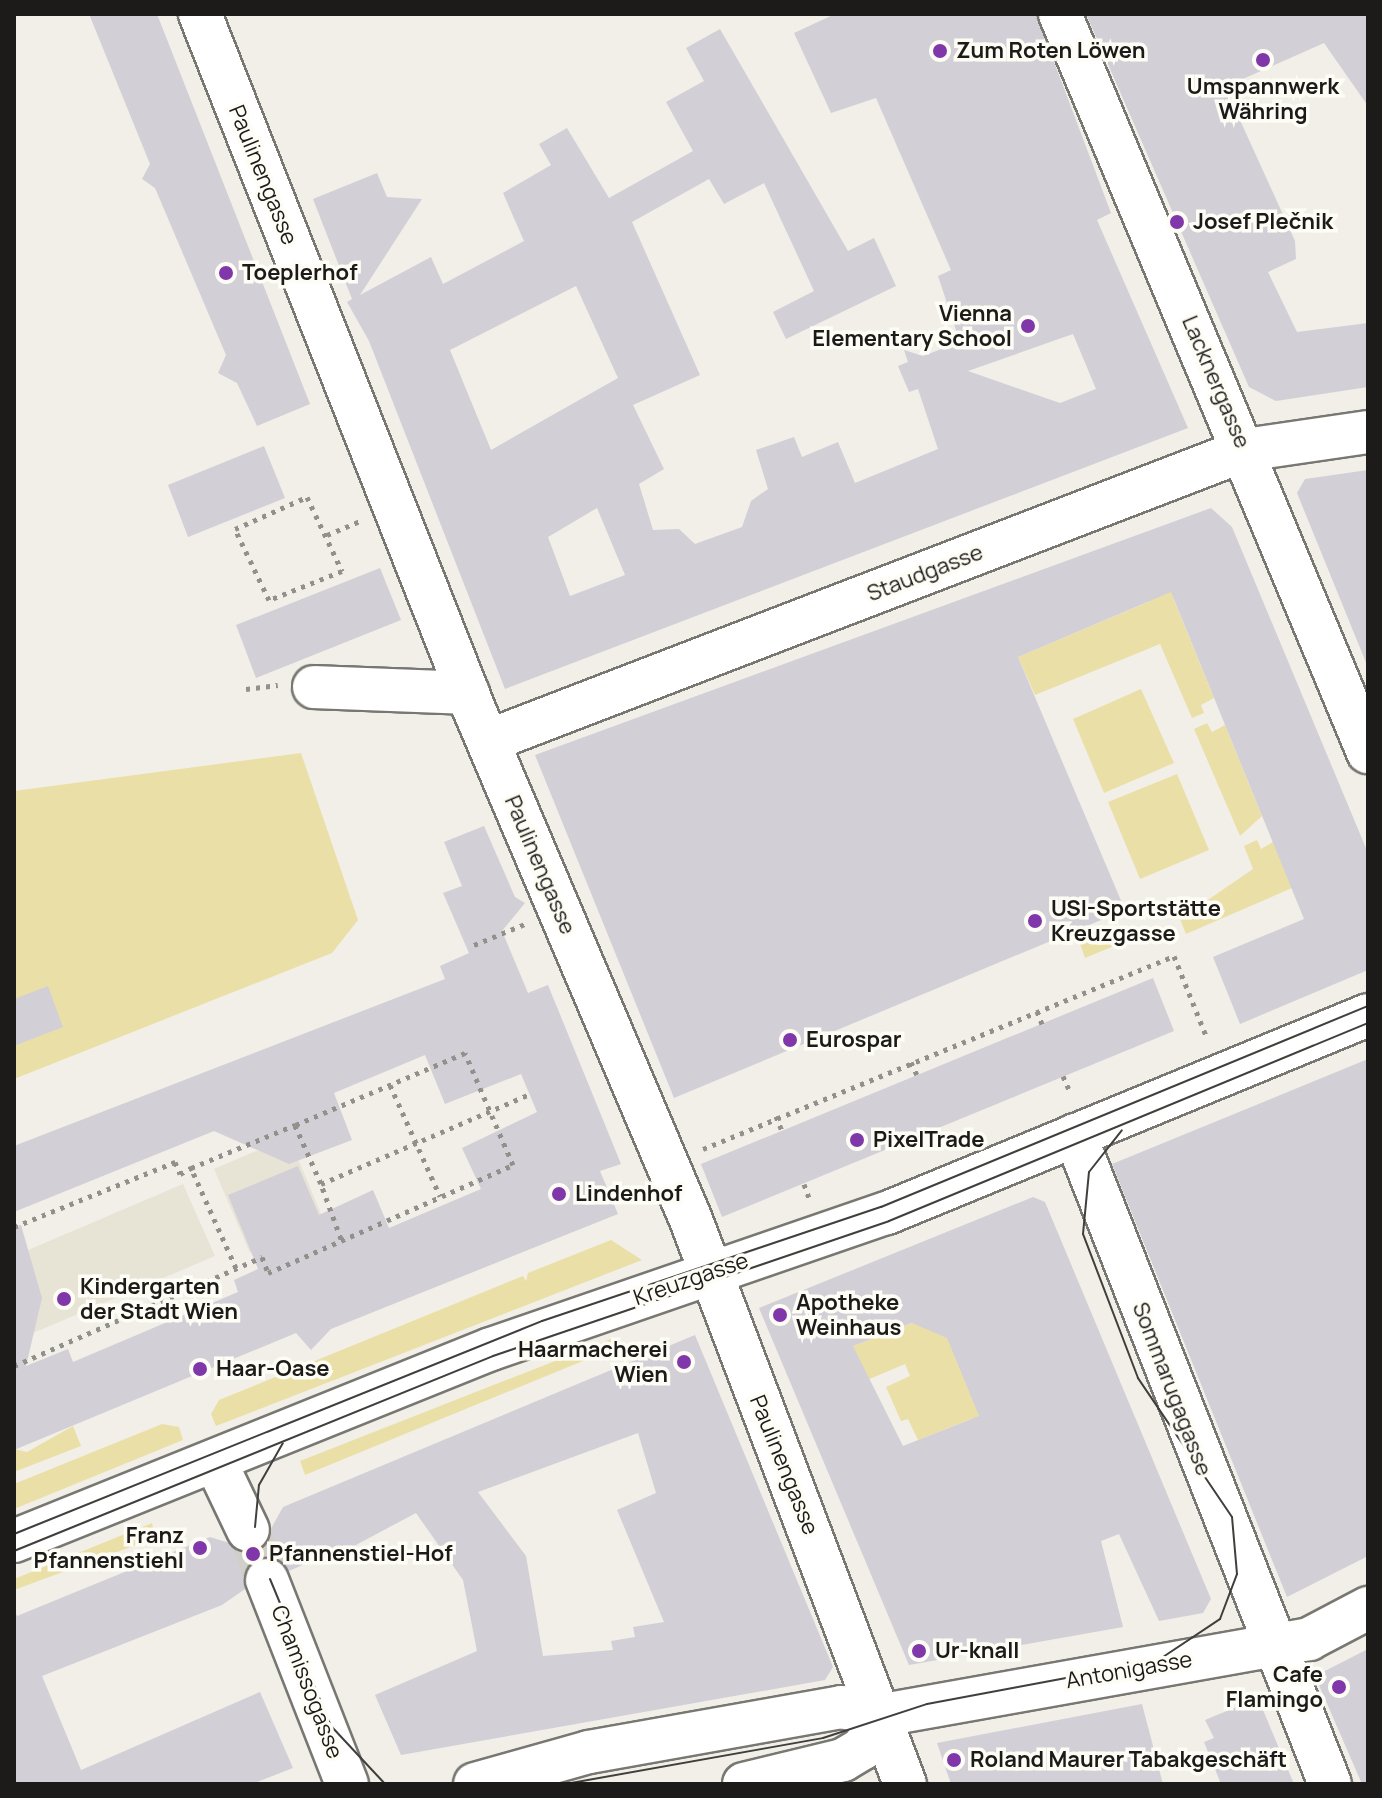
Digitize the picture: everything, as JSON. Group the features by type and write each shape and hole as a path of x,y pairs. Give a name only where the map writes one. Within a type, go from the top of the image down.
{"street":[{"name":"Paulinengasse","path":"200,14 468,693 709,1272 883,1715 905,1784"},
{"name":"Lacknergasse","path":"1060,14 1245,450 1368,752"},
{"name":"Staudgasse","path":"488,741 1245,450 1368,432"},
{"path":"314,687 468,693"},
{"name":"Kreuzgasse","path":"14,1541 216,1463 491,1349 887,1213 1368,1015"},
{"name":"Sommarugagasse","path":"1075,1135 1270,1643 1330,1784"},
{"path":"216,1463 248,1530"},
{"name":"Chamissogasse","path":"267,1580 347,1784"},
{"name":"Antonigasse","path":"475,1784 589,1752 841,1707 883,1715 1270,1643 1309,1639 1368,1608"},
{"path":"744,1784 843,1760 863,1748 883,1715"}],"path":[{"path":"307,497 327,535 342,571 269,600 235,529 307,497"},
{"path":"327,535 368,518"},
{"path":"474,945 533,921"},
{"path":"689,1155 776,1116 1174,956 1212,1050"},
{"path":"1037,1011 1042,1024"},
{"path":"14,1227 175,1162 180,1174 465,1053 513,1165 268,1273 262,1257 14,1366"},
{"path":"911,1062 917,1075"},
{"path":"1063,1076 1070,1092"},
{"path":"390,1085 440,1196"},
{"path":"321,1184 530,1094"},
{"path":"776,1116 782,1131"},
{"path":"295,1125 341,1239"},
{"path":"937,1128 944,1143"},
{"path":"191,1168 236,1268"},
{"path":"804,1184 809,1198"}],"shaded area":[{"path":"1189,570 1174,600 1214,698 1201,705 1204,713 1192,718 1160,644 1035,695 1018,657 1148,602"},
{"path":"1141,689 1174,763 1104,793 1073,719"},
{"path":"1207,723 1212,732 1225,725 1262,816 1240,836 1194,729"},
{"path":"301,753 358,920 332,953 14,1079 14,791"},
{"path":"1177,774 1209,850 1140,879 1108,802"},
{"path":"1257,840 1261,849 1273,842 1292,888 1186,934 1180,919 1253,869 1244,846"},
{"path":"1128,925 1133,938 1085,958 1080,944"},
{"name":"Kindergarten der Stadt Wien","path":"289,1137 324,1221 250,1253 214,1169"},
{"name":"Kindergarten der Stadt Wien","path":"183,1184 215,1256 14,1341 14,1256"},
{"path":"611,1240 642,1260 216,1426 211,1414 219,1400 523,1276 526,1281 528,1273"},
{"path":"940,1318 980,1416 1004,1493 971,1419 918,1440 908,1419 901,1421 886,1387 910,1376 905,1364 860,1383 853,1346 918,1321 928,1330"},
{"path":"616,1337 612,1349 305,1475 300,1461"},
{"path":"162,1424 179,1427 183,1440 14,1509 14,1484"},
{"path":"73,1426 81,1446 14,1472 14,1449 27,1452"},
{"path":"152,1523 155,1538 14,1590 14,1579"}],"building":[{"name":"Toeplerhof","path":"89,14 157,14 310,404 257,426 237,383 218,373 226,355 155,188 142,179 150,164"},
{"path":"835,14 1036,14 1111,213 1097,220 1188,428 505,689 369,341 347,302 352,299 313,199 377,173 387,197 422,199 360,295 431,257 443,284 524,241 503,193 551,165 539,144 567,128 609,198 693,151 666,102 704,81 686,48 720,29 848,251 874,238 896,286 786,339 773,312 814,291 764,183 724,204 709,179 632,222 700,375 633,405 664,469 639,484 653,530 679,529 695,544 742,527 751,501 768,489 756,450 794,437 802,457 838,442 855,483 938,449 918,389 909,392 898,366 908,362 904,350 923,356 960,342 938,276 951,270 876,98 831,113 794,33","holes":["576,286 618,378 491,450 450,350","1073,334 1096,389 1060,403 968,371","597,508 625,575 570,596 548,537"]},
{"path":"1086,14 1368,14 1368,106 1324,43 1225,87 1295,241 1296,259 1268,272 1297,332 1368,323 1368,387 1276,401 1249,387"},
{"path":"264,446 285,498 188,537 168,485"},
{"path":"1368,470 1367,665 1297,493 1305,479"},
{"path":"1211,508 1232,527 1368,853 1368,970 1240,1024 1213,957 1304,919 1171,592 1018,657 1125,910 674,1098 535,755"},
{"path":"380,568 401,620 256,678 236,625"},
{"name":"Lindenhof","path":"484,826 515,897 525,903 502,931 528,993 548,985 621,1164 600,1171 618,1214 331,1329 311,1350 296,1333 14,1450 14,1227 21,1225 42,1298 26,1366 68,1349 73,1362 238,1292 234,1280 258,1269 228,1195 298,1166 319,1215 373,1190 389,1228 481,1189 462,1148 537,1112 521,1074 445,1104 425,1055 334,1093 352,1140 289,1164 214,1131 14,1212 14,1146 445,979 440,966 469,953 443,893 462,886 444,842"},
{"path":"1153,978 1174,1031 722,1217 701,1164"},
{"path":"48,986 63,1027 14,1046 14,999"},
{"path":"1368,1059 1368,1556 1287,1597 1112,1164"},
{"path":"1033,1197 1045,1202 1211,1599 1203,1613 1159,1621 1119,1534 1101,1541 1123,1627 909,1665 759,1308","holes":["912,1323 947,1338 979,1416 903,1446 853,1346"]},
{"path":"695,1335 833,1667 825,1680 401,1755 375,1695 477,1651 463,1580 416,1513 322,1563 321,1557 289,1571 271,1556 258,1558 243,1576 245,1589 222,1605 42,1676 81,1770 260,1692 293,1768 252,1784 14,1784 14,1609 17,1616 210,1537 258,1552 283,1507","holes":["638,1433 656,1493 617,1510 664,1622 633,1627 635,1637 611,1641 613,1650 543,1656 526,1556 478,1492"]},
{"path":"1368,1649 1368,1784 1362,1784 1315,1676"},
{"path":"1258,1698 1294,1784 1221,1784 1204,1742 1214,1738 1205,1720"},
{"path":"1142,1704 1163,1784 951,1784 937,1743"}],"tunnel":[{"path":"248,1530 267,1580"}],"tram line":[{"path":"14,1534 542,1321 881,1207 1368,1006"},
{"path":"14,1551 493,1356 889,1221 1368,1023"},
{"path":"565,1784 823,1738 927,1704 1157,1661 1220,1619 1237,1574 1232,1517 1138,1378 1083,1234 1089,1172 1122,1130"},
{"path":"255,1527 259,1485 283,1443"},
{"path":"270,1579 331,1726 385,1784"}],"place":[{"name":"Zum Roten Löwen","path":"940,51"},
{"name":"Umspannwerk Währing","path":"1263,60"},
{"name":"Josef Plečnik","path":"1177,222"},
{"name":"Toeplerhof","path":"226,273"},
{"name":"Vienna Elementary School","path":"1028,326"},
{"name":"USI-Sportstätte Kreuzgasse","path":"1035,921"},
{"name":"Eurospar","path":"790,1040"},
{"name":"PixelTrade","path":"857,1140"},
{"name":"Lindenhof","path":"559,1194"},
{"name":"Kindergarten der Stadt Wien","path":"64,1299"},
{"name":"Apotheke Weinhaus","path":"780,1315"},
{"name":"Haarmacherei Wien","path":"684,1362"},
{"name":"Haar-Oase","path":"200,1369"},
{"name":"Franz Pfannenstiehl","path":"200,1548"},
{"name":"Pfannenstiel-Hof","path":"253,1554"},
{"name":"Ur-knall","path":"919,1651"},
{"name":"Cafe Flamingo","path":"1339,1687"},
{"name":"Roland Maurer Tabakgeschäft","path":"954,1760"}]}
